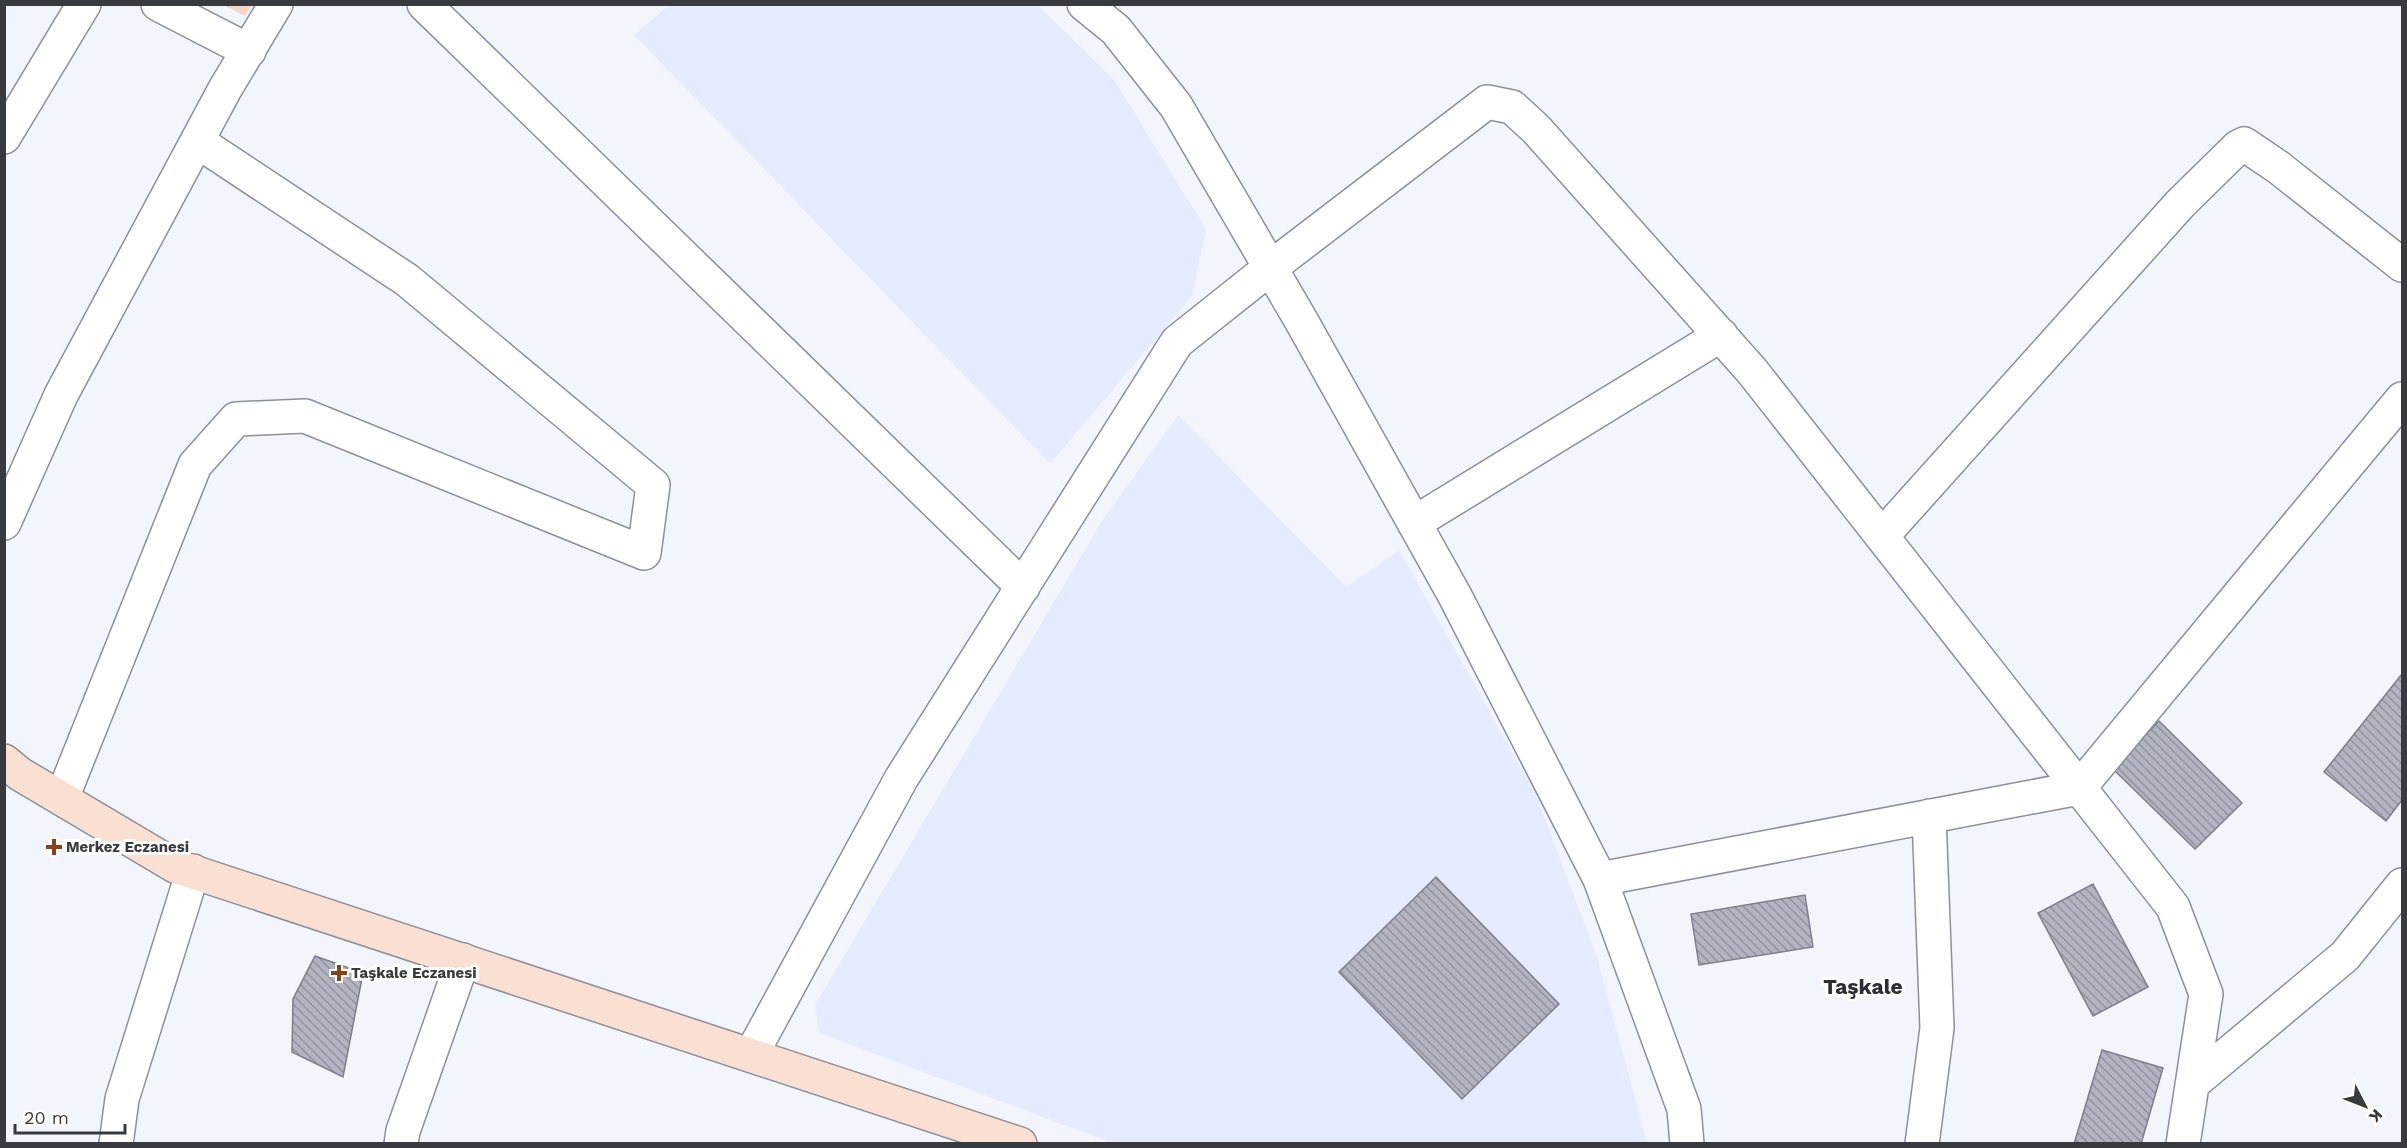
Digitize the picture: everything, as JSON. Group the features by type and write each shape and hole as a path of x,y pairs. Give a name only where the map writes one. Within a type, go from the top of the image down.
{"street":[{"path":"4,137 84,4"},
{"path":"158,4 249,51"},
{"path":"4,523 61,395 197,141 276,4"},
{"path":"424,4 1023,587"},
{"path":"1084,4 1116,30 1176,106 1455,596 1600,879 1684,1109 1687,1143"},
{"path":"751,1055 901,779 1177,342 1487,102 1512,107 1536,129 1752,371 2173,907 2206,994 2183,1143"},
{"path":"62,798 195,465 236,419 305,416 644,553 653,485 407,280 197,141"},
{"path":"1882,536 2180,204 2238,147 2244,144 2278,167 2403,265"},
{"path":"1414,523 1720,335"},
{"path":"1600,879 2079,788 2403,399"},
{"path":"4,761 20,774 175,866 1020,1143"},
{"path":"1922,1143 1937,1028 1929,816"},
{"path":"116,1143 122,1099 193,871"},
{"path":"2192,1084 2345,956 2403,885"},
{"path":"401,1143 463,960"}],"shaded area":[{"path":"669,5 1038,5 1114,80 1206,229 1192,296 1050,464 634,35"},
{"path":"1178,415 1346,587 1399,550 1536,795 1597,957 1647,1143 1112,1143 819,1033 815,1005 1102,521"}],"green space":[{"path":"224,5 252,5 245,16"}],"building":[{"path":"2402,674 2402,800 2386,821 2324,772"},
{"path":"2159,721 2242,803 2195,849 2113,769"},
{"path":"1436,877 1559,1004 1462,1099 1339,972"},
{"path":"2093,884 2148,987 2093,1016 2038,913"},
{"path":"1805,895 1813,947 1699,965 1691,914"},
{"path":"315,956 363,973 343,1077 292,1052 293,999"},
{"path":"2102,1050 2163,1068 2141,1144 2074,1144"}],"place":[{"name":"Merkez Eczanesi","path":"54,847"},
{"name":"Taşkale Eczanesi","path":"339,973"}],"district":[{"name":"Taşkale","path":"1863,987"}]}
